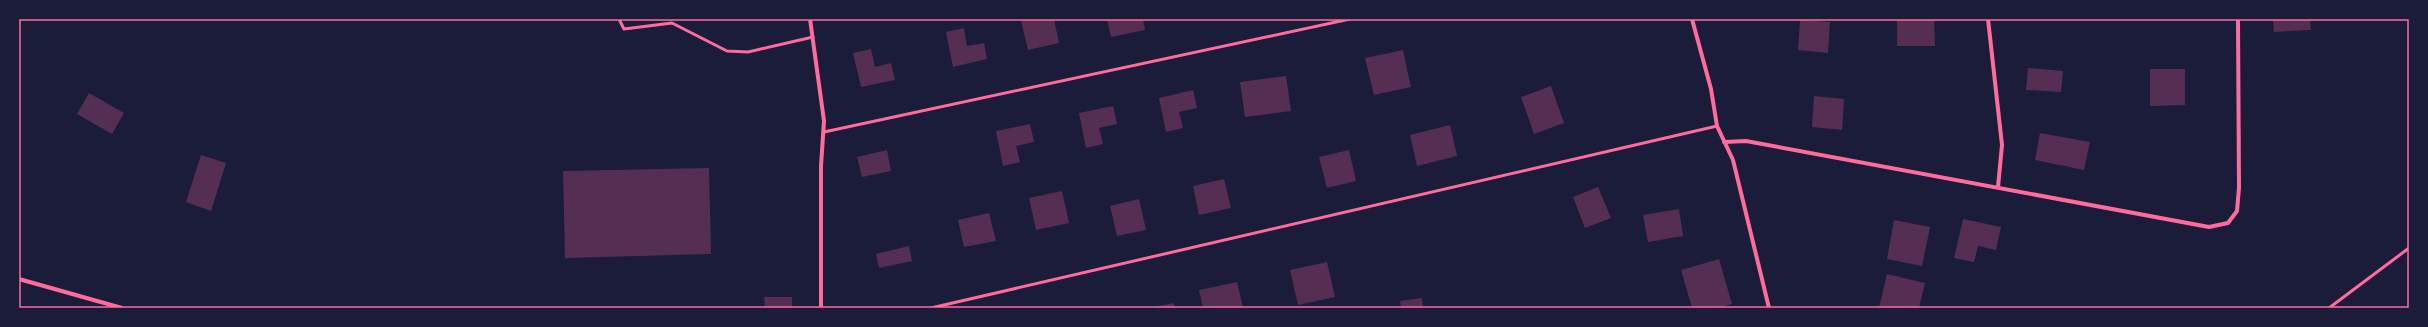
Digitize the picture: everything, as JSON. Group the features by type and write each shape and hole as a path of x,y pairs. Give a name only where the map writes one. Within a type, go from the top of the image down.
{"street":[{"path":"810,19 824,121 821,166 821,308"},
{"path":"1692,19 1711,89 1717,126 1733,160 1769,308"},
{"path":"1988,19 2002,145 1998,187"},
{"path":"1724,142 1746,141 2209,227 2228,223 2237,211 2239,188 2238,19"},
{"path":"19,279 122,308"}],"lane":[{"path":"619,19 624,29 672,23 727,51 748,52 813,37"},
{"path":"824,132 1350,19"},
{"path":"931,308 1717,126"},
{"path":"2329,308 2409,248"}],"building":[{"path":"1029,19 1054,19 1059,43 1028,50 1021,21"},
{"path":"1107,19 1143,19 1145,30 1111,37"},
{"path":"1897,19 1934,19 1935,46 1897,46"},
{"path":"2273,19 2310,19 2311,30 2274,32"},
{"path":"1800,20 1830,22 1828,53 1798,50"},
{"path":"964,28 967,46 984,43 987,59 953,67 946,32"},
{"path":"871,49 875,67 891,63 895,80 861,87 853,53"},
{"path":"1403,50 1411,87 1374,95 1365,58"},
{"path":"2028,68 2063,71 2061,92 2026,90"},
{"path":"2150,69 2185,69 2185,105 2150,106"},
{"path":"1286,76 1291,111 1245,117 1240,82"},
{"path":"1551,86 1564,123 1534,134 1521,97"},
{"path":"1193,90 1197,108 1179,112 1183,128 1166,132 1159,98"},
{"path":"89,93 124,113 112,134 77,114"},
{"path":"1814,96 1844,99 1842,130 1812,127"},
{"path":"1113,106 1117,124 1099,128 1103,144 1086,148 1079,113"},
{"path":"1030,124 1034,142 1016,146 1020,162 1003,166 996,131"},
{"path":"1450,125 1457,156 1417,166 1410,135"},
{"path":"2040,133 2090,142 2084,170 2035,160"},
{"path":"887,150 891,171 862,177 857,157"},
{"path":"1349,150 1356,181 1327,188 1319,157"},
{"path":"201,155 226,163 211,211 186,202"},
{"path":"709,168 711,254 565,258 563,171"},
{"path":"1224,179 1231,208 1199,215 1193,186"},
{"path":"1598,187 1611,218 1585,228 1573,197"},
{"path":"1062,191 1069,223 1036,230 1029,198"},
{"path":"1139,199 1146,230 1117,236 1110,206"},
{"path":"1679,209 1683,236 1648,242 1643,215"},
{"path":"989,213 996,241 964,247 958,220"},
{"path":"1963,219 2001,227 1996,250 1978,246 1974,262 1954,258"},
{"path":"1894,220 1930,227 1922,266 1887,259"},
{"path":"909,246 912,261 879,268 876,254"},
{"path":"1719,259 1732,304 1717,308 1692,308 1681,270"},
{"path":"1327,262 1335,297 1298,305 1290,270"},
{"path":"1887,274 1925,283 1919,308 1879,308"},
{"path":"1237,282 1243,308 1203,308 1199,290"},
{"path":"764,297 792,297 792,308 765,308"},
{"path":"1422,298 1423,308 1401,308 1400,301"},
{"path":"1174,303 1175,308 1154,308 1154,307"}]}
